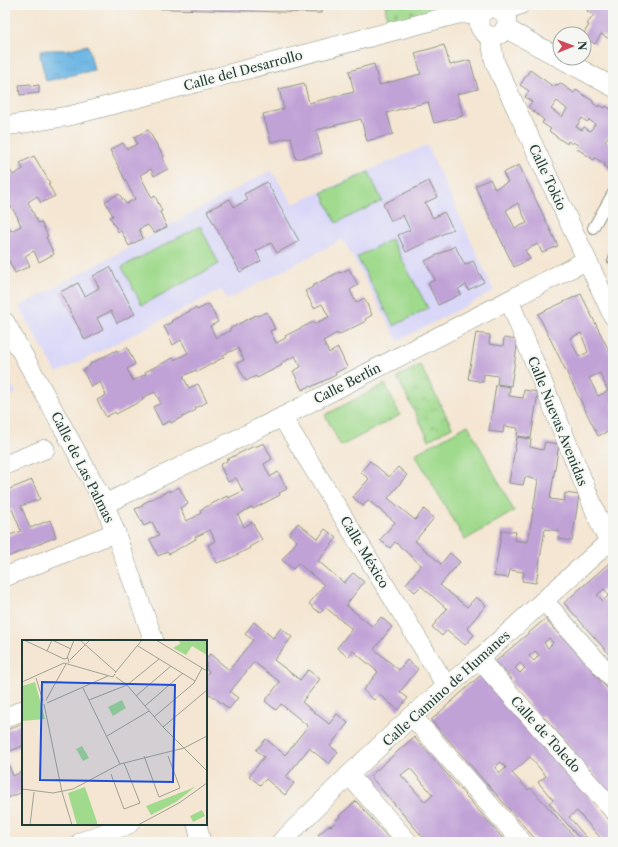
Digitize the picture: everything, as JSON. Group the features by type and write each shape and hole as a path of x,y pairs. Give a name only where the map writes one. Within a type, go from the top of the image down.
{"street":[{"path":"520,5 499,25 613,87"},
{"name":"Calle del Desarrollo","path":"5,126 77,114 458,14 480,16 480,26 482,30 499,25"},
{"name":"Calle Tokio","path":"499,25 495,63 613,316"},
{"name":"Calle Berlín","path":"106,504 282,417 587,260"},
{"name":"Calle Nuevas Avenidas","path":"509,300 602,528 612,542"},
{"name":"Calle de Las Palmas","path":"5,322 106,504 154,640"},
{"name":"Calle México","path":"282,417 447,687"},
{"path":"5,465 45,449"},
{"path":"5,577 116,532"},
{"name":"Calle Camino de Humanes","path":"281,842 412,716 612,542"},
{"path":"544,601 613,680"},
{"name":"Calle de Toledo","path":"479,659 613,810"},
{"path":"5,718 22,710"},
{"path":"412,716 522,842"},
{"path":"349,775 408,842"},
{"path":"81,842 126,825"},
{"path":"197,825 201,842"}],"lane":[{"path":"593,228 613,193"}],"shaded area":[{"path":"427,145 494,291 398,341 343,239 227,300 221,290 57,373 19,307 271,170 293,204"},
{"path":"5,373 16,393 5,398"}],"green space":[{"path":"385,5 452,5 388,24"},
{"path":"369,172 382,201 336,223 322,193"},
{"path":"200,226 219,264 142,305 122,267"},
{"path":"391,239 428,308 394,326 357,257"},
{"path":"420,365 452,427 429,440 397,377"},
{"path":"385,384 400,415 341,446 325,415"},
{"path":"468,425 514,511 465,540 415,454"}],"water":[{"path":"88,45 94,70 46,81 40,56 41,50 66,50"}],"building":[{"path":"133,5 321,5 321,13 133,8"},
{"path":"590,5 612,6 613,41 601,34 595,44 592,42 592,26 588,26 587,24 594,15 587,11"},
{"path":"444,45 450,65 470,60 478,89 457,94 463,116 434,123 428,102 387,113 393,134 367,141 361,119 316,130 322,153 296,159 291,137 271,142 263,114 284,109 279,89 304,83 309,103 354,92 349,71 374,64 379,85 421,74 415,53"},
{"path":"530,70 554,87 556,84 558,85 560,83 574,93 576,90 593,101 593,103 598,107 599,105 605,108 606,106 613,111 613,137 610,134 605,141 613,147 613,173 604,166 605,164 595,158 594,160 576,148 578,145 573,142 572,144 568,141 567,144 549,131 551,129 542,123 544,120 528,107 532,102 525,97 529,91 520,85","holes":["557,101 567,109 562,117 551,109","582,118 587,122 589,120 595,124 590,131 584,127 582,130 576,127"]},
{"path":"31,84 31,86 39,85 39,93 20,95 19,85"},
{"path":"148,130 164,157 162,158 168,169 154,176 151,169 140,175 152,198 155,196 167,227 154,233 148,225 139,229 143,238 129,246 121,231 118,232 110,217 113,216 105,201 119,194 126,204 135,199 110,150 123,143 127,149 137,144 134,137"},
{"path":"34,156 50,183 48,184 55,196 41,203 37,196 28,202 38,223 41,222 48,236 46,237 54,254 39,262 34,251 25,256 30,266 15,273 7,257 5,257 5,220 11,231 21,226 17,216 5,198 5,170 9,168 13,175 23,169 20,163"},
{"path":"519,165 558,246 542,253 538,244 525,250 530,259 514,267 475,186 490,179 495,189 508,182 503,173","holes":["518,203 527,223 515,228 506,210"]},
{"path":"429,181 437,197 425,203 433,218 444,212 453,229 406,252 398,235 410,230 403,215 391,221 383,204"},
{"path":"267,182 299,241 277,253 271,243 256,251 261,261 240,272 207,211 230,199 234,207 248,200 244,194"},
{"path":"455,246 465,265 473,261 484,282 468,290 466,285 458,289 461,294 438,305 428,283 435,280 425,261"},
{"path":"613,247 613,264 607,262"},
{"path":"110,267 135,314 117,323 111,311 97,318 103,330 85,340 60,292 78,283 85,296 99,288 93,276"},
{"path":"349,269 358,285 350,290 356,303 364,298 372,315 365,319 366,321 338,335 337,333 323,341 329,353 338,348 347,367 335,373 336,375 311,387 310,386 302,390 293,371 301,367 295,356 281,363 282,365 257,378 256,376 246,381 237,363 244,360 238,348 223,355 224,357 197,372 196,370 183,376 189,388 198,384 207,402 195,408 196,410 171,423 170,421 162,425 153,407 161,403 155,392 116,414 115,412 106,417 97,400 106,395 100,382 91,387 83,370 90,366 90,364 117,350 118,352 127,347 135,364 127,369 133,381 146,374 145,372 173,358 174,360 188,353 181,340 173,345 164,326 196,308 197,310 209,304 218,322 210,326 216,338 230,331 229,329 256,315 257,316 267,312 275,329 270,331 276,343 286,338 285,336 313,322 314,324 329,317 322,304 314,308 305,291 339,272 340,273"},
{"path":"581,294 613,359 613,429 598,436 538,314","holes":["581,333 588,352 579,357 570,338","600,373 608,391 598,396 589,378"]},
{"path":"476,333 490,335 489,344 503,346 504,338 518,340 511,386 497,384 498,376 484,374 483,382 468,379"},
{"path":"496,385 510,387 509,396 523,398 524,390 538,392 531,438 517,436 518,428 504,426 503,433 489,431"},
{"path":"517,437 531,439 530,447 543,450 545,442 559,444 550,499 564,501 565,493 579,495 572,541 558,539 559,531 545,529 536,583 522,581 524,572 510,570 508,578 494,576 502,530 516,532 514,540 528,542 538,480 525,477 523,485 509,483"},
{"path":"264,443 272,459 264,464 270,477 278,472 287,489 279,493 280,495 253,509 252,507 238,515 244,527 252,522 262,540 225,561 217,563 208,545 215,541 210,530 195,537 196,539 169,554 167,552 158,556 150,539 159,535 152,522 144,526 135,509 170,490 170,492 179,487 188,504 180,508 186,521 195,517 201,513 200,510 227,496 228,498 243,491 236,478 228,482 220,465 227,461 226,460 254,446 255,447"},
{"path":"370,461 389,477 398,467 407,475 388,498 415,520 424,509 434,518 415,541 441,564 450,553 460,562 440,585 467,607 476,597 486,605 467,628 474,635 465,645 447,630 442,636 432,627 447,609 421,586 415,592 406,584 421,565 395,542 390,548 380,540 395,522 368,500 363,506 353,497 369,479 361,472"},
{"path":"32,480 40,499 21,506 30,528 50,520 56,537 5,558 5,537 21,531 12,509 5,512 5,491"},
{"path":"298,523 318,539 325,529 337,538 318,561 344,583 353,573 364,582 346,605 373,627 381,617 392,627 374,649 399,670 407,660 418,669 400,692 408,698 398,710 379,694 374,700 363,690 378,672 353,651 348,657 337,648 352,629 325,607 320,613 309,604 324,585 298,563 293,569 282,560 297,541 289,534"},
{"path":"609,563 613,568 613,662 608,657 610,655 564,603","holes":["604,589 609,595 603,601 597,595"]},
{"path":"545,619 561,637 563,634 595,670 593,672 613,695 613,800 589,768 587,770 572,753 574,751 543,716 541,718 510,681 512,679 496,661","holes":["549,638 553,643 548,648 544,643","535,651 539,655 534,661 529,656","520,663 525,668 520,673 515,668"]},
{"path":"254,622 273,638 281,628 292,637 274,660 300,680 308,670 320,679 302,702 329,724 337,714 348,723 330,746 338,752 329,764 309,748 286,777 294,783 285,795 266,779 260,785 249,776 264,757 256,750 266,739 285,755 308,726 281,704 276,710 265,701 280,682 254,662 230,692 238,698 229,709 210,694 207,697 207,674 209,672 207,670 207,658 210,654 229,670 253,640 245,634"},
{"path":"481,675 613,824 613,842 604,842 577,811 569,817 590,842 538,842 431,720","holes":["530,757 546,776 538,782 553,800 549,803 580,839 578,841 531,788 528,790 512,773","501,762 506,768 500,773 495,767"]},
{"path":"22,723 22,746 5,753 5,731"},
{"path":"414,737 506,842 427,842 370,776","holes":["410,768 433,795 425,802 401,775"]},
{"path":"5,756 13,776 22,772 22,792 5,799"},
{"path":"356,801 392,842 320,842 322,840 318,835 336,822 335,821 340,817 339,816"}]}
